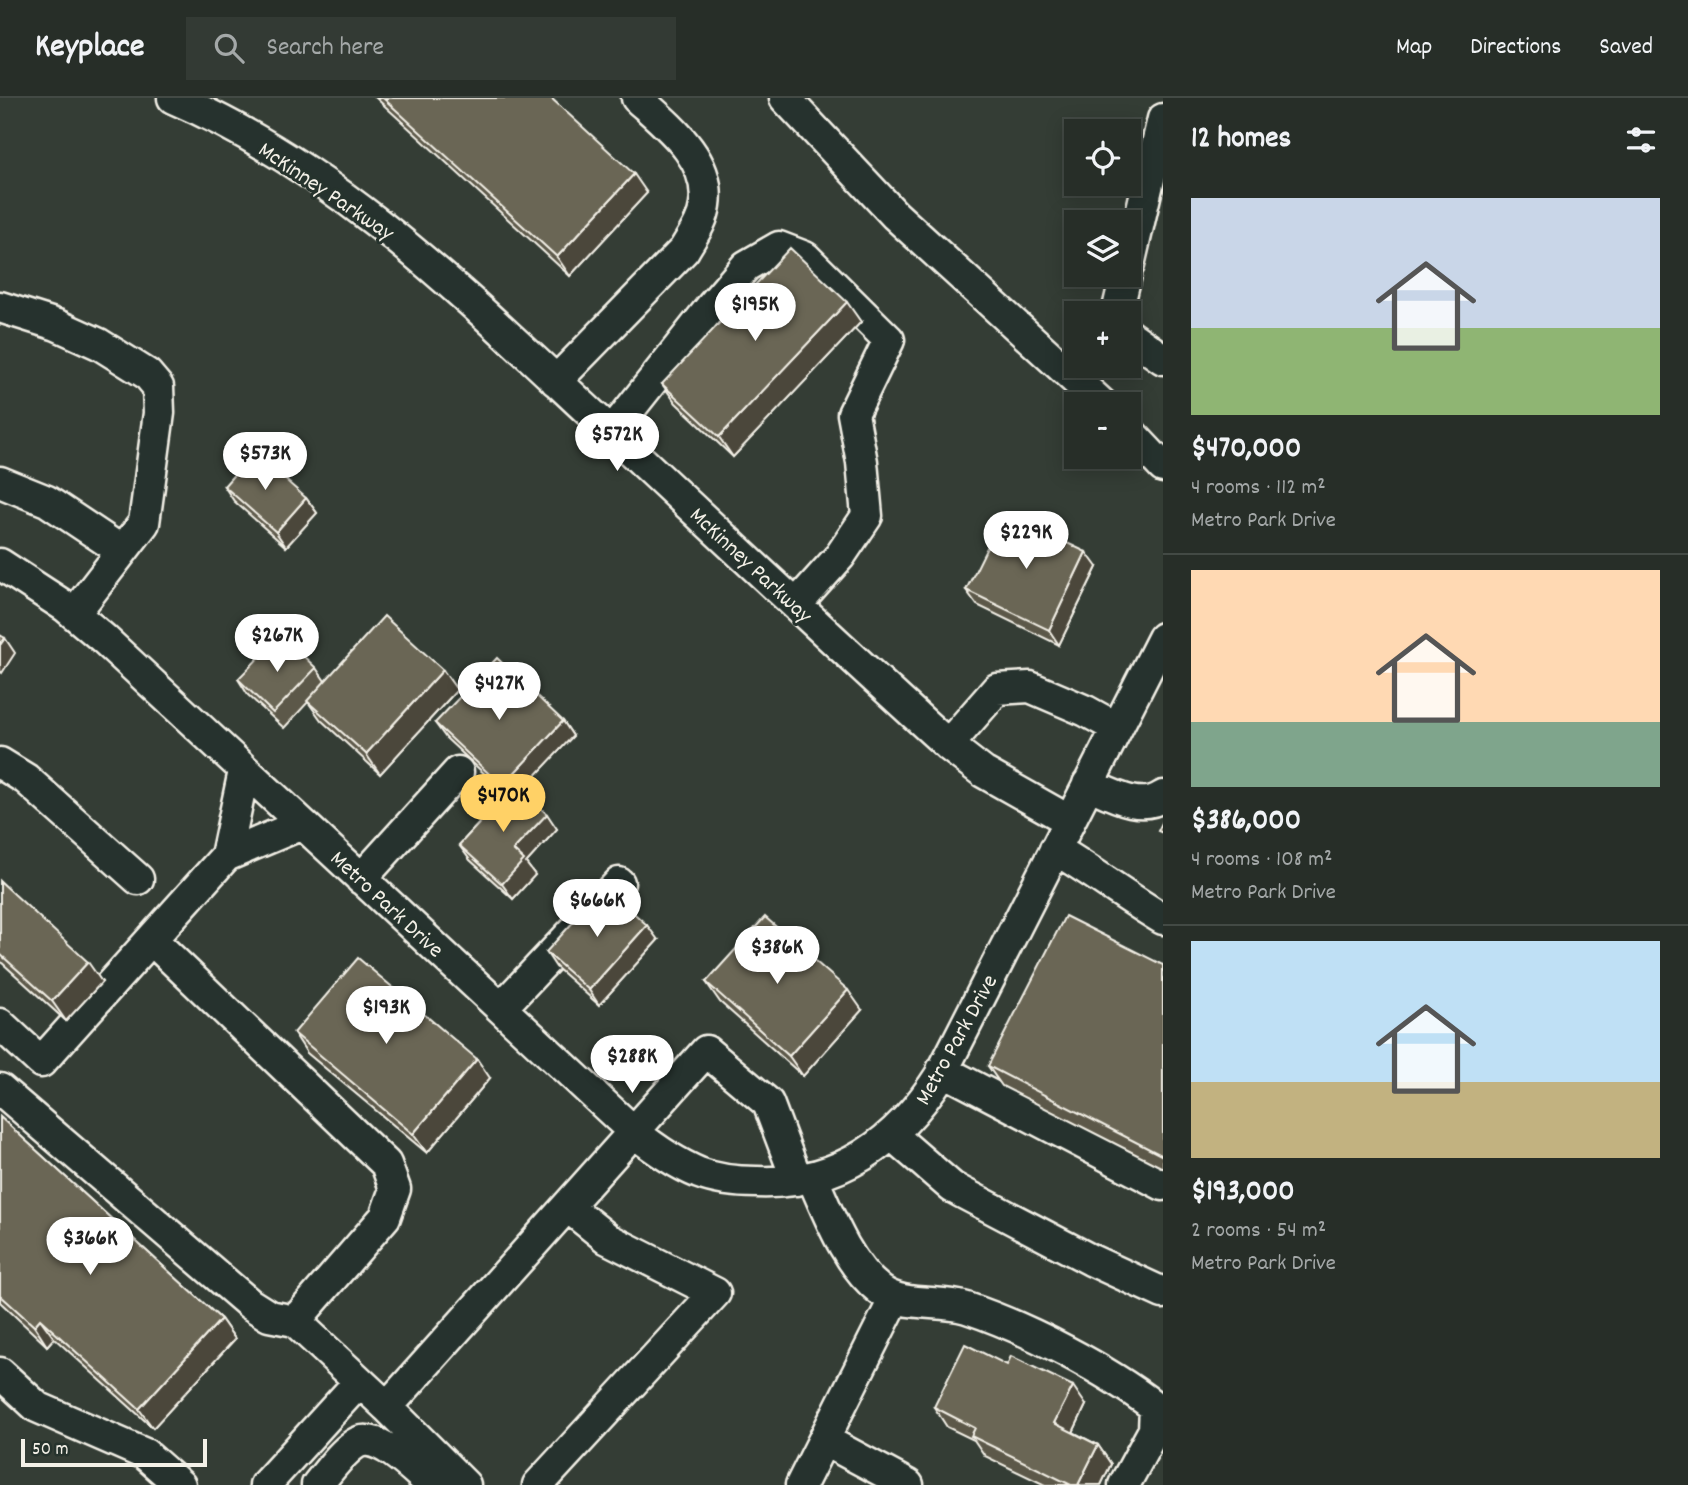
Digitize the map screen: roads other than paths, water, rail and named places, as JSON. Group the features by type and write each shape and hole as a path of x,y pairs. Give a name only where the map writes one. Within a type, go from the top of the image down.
{"street":[{"path":"556,381 684,250 699,225 705,206 702,175 694,159 677,134 636,98"},
{"path":"785,98 895,215 1088,392"},
{"name":"McKinney Parkway","path":"180,99 272,149 364,210 414,251 556,381 948,746 983,772 1070,821"},
{"path":"1141,213 1163,119"},
{"path":"611,433 746,266 779,247 805,257 889,340 853,414 867,516 841,556 796,605"},
{"path":"0,307 57,325 99,344 147,374 158,387 159,414 144,523 74,614"},
{"path":"1141,343 1163,359"},
{"path":"1141,444 1163,467"},
{"path":"0,482 47,501 122,551"},
{"name":"Metro Park Drive","path":"0,564 74,614 104,639 635,1133 655,1149 700,1173 744,1182 771,1183 804,1178 848,1164 892,1135 927,1096 1117,729 1154,677 1163,638"},
{"path":"948,746 997,689 1030,687 1087,712 1117,729"},
{"path":"0,763 26,779 138,879"},
{"path":"226,856 244,771"},
{"path":"361,878 458,772"},
{"path":"1088,784 1132,802 1154,803 1163,796"},
{"path":"0,1024 41,1062 226,856 302,824"},
{"path":"1055,849 1092,870 1131,900 1163,919"},
{"path":"501,1008 619,883"},
{"path":"152,940 386,1164 395,1189 385,1217 295,1321"},
{"path":"387,1408 706,1051 768,1103 804,1178 848,1254 879,1290 895,1298 965,1307 998,1320 1058,1348 1128,1386 1155,1407 1154,1430 1124,1485"},
{"path":"942,1070 1163,1185"},
{"path":"0,1088 250,1304 270,1316 295,1321 465,1485"},
{"path":"892,1135 952,1187 1091,1261 1163,1293"},
{"path":"538,1485 715,1293 608,1239 568,1207"},
{"path":"801,1485 895,1298"},
{"path":"0,1373 37,1407 145,1454 180,1485"},
{"path":"265,1485 359,1382"},
{"path":"317,1485 353,1445 364,1440 379,1442 412,1479"},
{"path":"824,1440 908,1485"}]}
